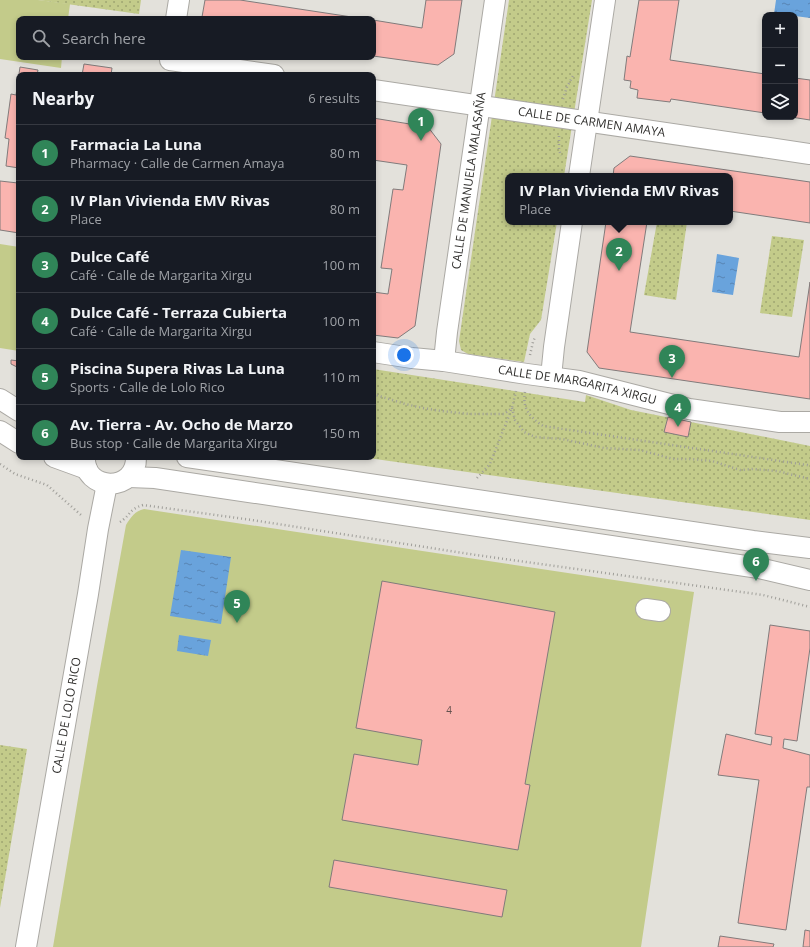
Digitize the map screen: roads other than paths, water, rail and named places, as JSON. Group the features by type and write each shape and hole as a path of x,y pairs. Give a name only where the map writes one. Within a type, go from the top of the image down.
{"street":[{"path":"176,16 179,0"},
{"name":"CALLE DE MANUELA MALASAÑA","path":"444,361 449,316 495,0"},
{"path":"579,173 605,0"},
{"path":"170,64 246,72"},
{"name":"CALLE DE CARMEN AMAYA","path":"376,90 810,154"},
{"path":"550,377 572,225"},
{"name":"CALLE DE MARGARITA XIRGU","path":"376,352 579,381 690,409 780,422 810,422"},
{"path":"0,399 16,409"},
{"name":"CALLE DE MARGARITA XIRGU","path":"780,422 810,432"},
{"path":"0,431 16,441"},
{"path":"70,460 86,463 92,476 107,484 115,484 129,477 134,470 136,460"},
{"path":"207,460 745,540 810,548"},
{"path":"129,477 155,478 759,568 810,580"},
{"name":"CALLE DE LOLO RICO","path":"26,947 107,484"}],"water":[{"path":"776,0 810,0 810,18 798,16 798,12 774,12"},
{"path":"717,254 739,258 733,295 712,292"},
{"path":"181,550 231,557 221,624 170,616"},
{"path":"179,635 211,640 208,656 177,651"}],"place":[{"name":"Farmacia La Luna","path":"421,141"},
{"name":"IV Plan Vivienda EMV Rivas","path":"619,271"},
{"name":"Dulce Café","path":"672,378"},
{"name":"Dulce Café - Terraza Cubierta","path":"678,427"},
{"name":"Av. Tierra - Av. Ocho de Marzo","path":"756,581"},
{"name":"Piscina Supera Rivas La Luna","path":"237,623"}]}
